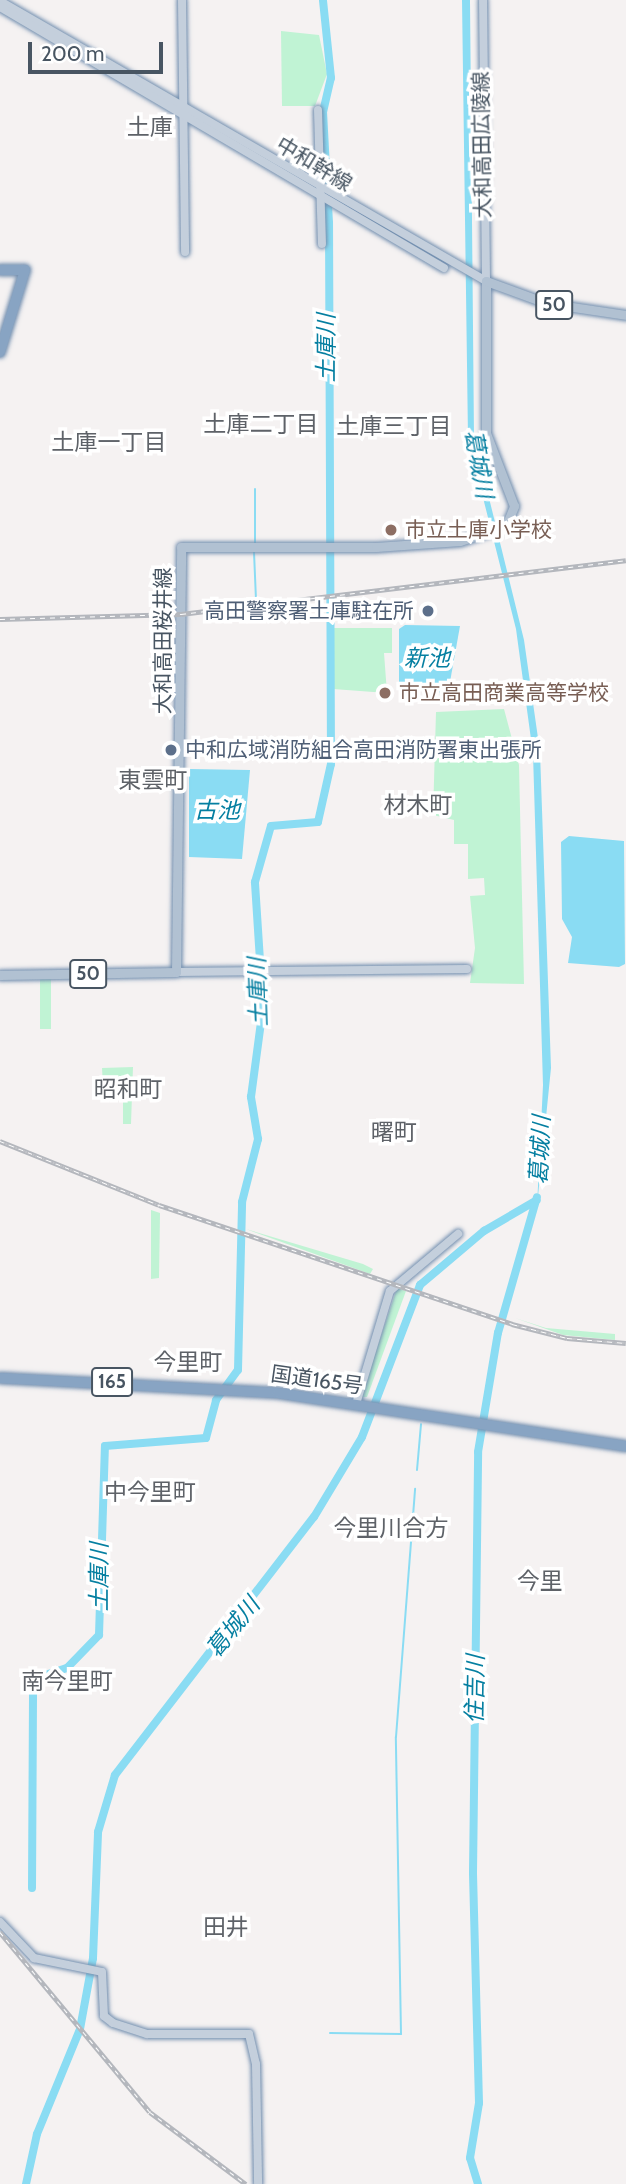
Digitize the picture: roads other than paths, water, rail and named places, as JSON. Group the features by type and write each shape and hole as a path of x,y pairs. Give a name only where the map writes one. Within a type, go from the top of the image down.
{"highway":[{"path":"0,270 25,270 0,352"},
{"name":"国道165号","path":"0,1378 227,1388 381,1408 626,1446"}],"main road":[{"path":"183,0 185,252"},
{"name":"中和幹線","path":"0,1 457,272 547,309 626,321"},
{"name":"大和高田広陵線","path":"481,3 481,282"},
{"name":"中和幹線","path":"0,7 184,112"},
{"path":"318,110 326,196 322,244"},
{"name":"中和幹線","path":"481,282 546,303 626,315"},
{"name":"大和高田桜井線","path":"176,972 181,547 328,548 448,543 502,527 514,513 485,433 481,282"},
{"path":"176,972 467,969"},
{"name":"50","path":"0,975 176,972"},
{"path":"359,1405 384,1301 399,1280 458,1234"},
{"path":"0,1922 29,1956 98,1970 104,2017 113,2023 147,2034 249,2034 257,2064 258,2184"}],"water":[{"path":"462,0 470,0 474,437 524,640 540,752 551,1068 537,1206 543,1085 533,754 516,629 468,438"},
{"name":"新池","path":"405,625 460,626 448,693 399,689 399,629"},
{"name":"古池","path":"189,769 250,770 242,859 189,857"},
{"path":"569,836 624,841 625,964 619,967 568,963 572,937 562,919 561,842"}],"waterway":[{"name":"土庫川","path":"32,1888 33,1679 67,1668 99,1635 105,1446 206,1438 216,1400 238,1370 242,1202 258,1139 251,1097 263,1007 255,882 271,826 318,822 331,764 329,223 323,112 331,78 323,0"},
{"path":"255,489 255,544"},
{"path":"254,552 256,600"},
{"name":"住吉川","path":"478,2184 470,2158 479,2103 473,1873 478,1452 498,1333 537,1197"},
{"name":"葛城川","path":"26,2184 37,2134 80,2029 93,1958 98,1832 115,1775 314,1517 362,1437 420,1285 484,1231 537,1200"},
{"path":"417,1470 421,1424"},
{"path":"330,2033 401,2034 396,1737 415,1489"}],"railway":[{"path":"0,619 181,614 626,560"},
{"path":"0,1141 159,1205 512,1324 567,1338 626,1343"},
{"path":"0,1932 150,2112 246,2184"}],"place":[{"name":"市立土庫小学校","path":"391,530"},
{"name":"高田警察署土庫駐在所","path":"428,611"},
{"name":"市立高田商業高等学校","path":"385,693"},
{"name":"中和広域消防組合高田消防署東出張所","path":"171,750"}],"district":[{"name":"土庫","path":"150,127"},
{"name":"土庫二丁目","path":"261,424"},
{"name":"土庫三丁目","path":"394,426"},
{"name":"土庫一丁目","path":"109,442"},
{"name":"東雲町","path":"153,780"},
{"name":"材木町","path":"418,805"},
{"name":"昭和町","path":"128,1089"},
{"name":"曙町","path":"394,1132"},
{"name":"今里町","path":"188,1362"},
{"name":"中今里町","path":"150,1492"},
{"name":"今里川合方","path":"391,1528"},
{"name":"今里","path":"540,1581"},
{"name":"南今里町","path":"67,1681"},
{"name":"田井","path":"226,1927"}]}
